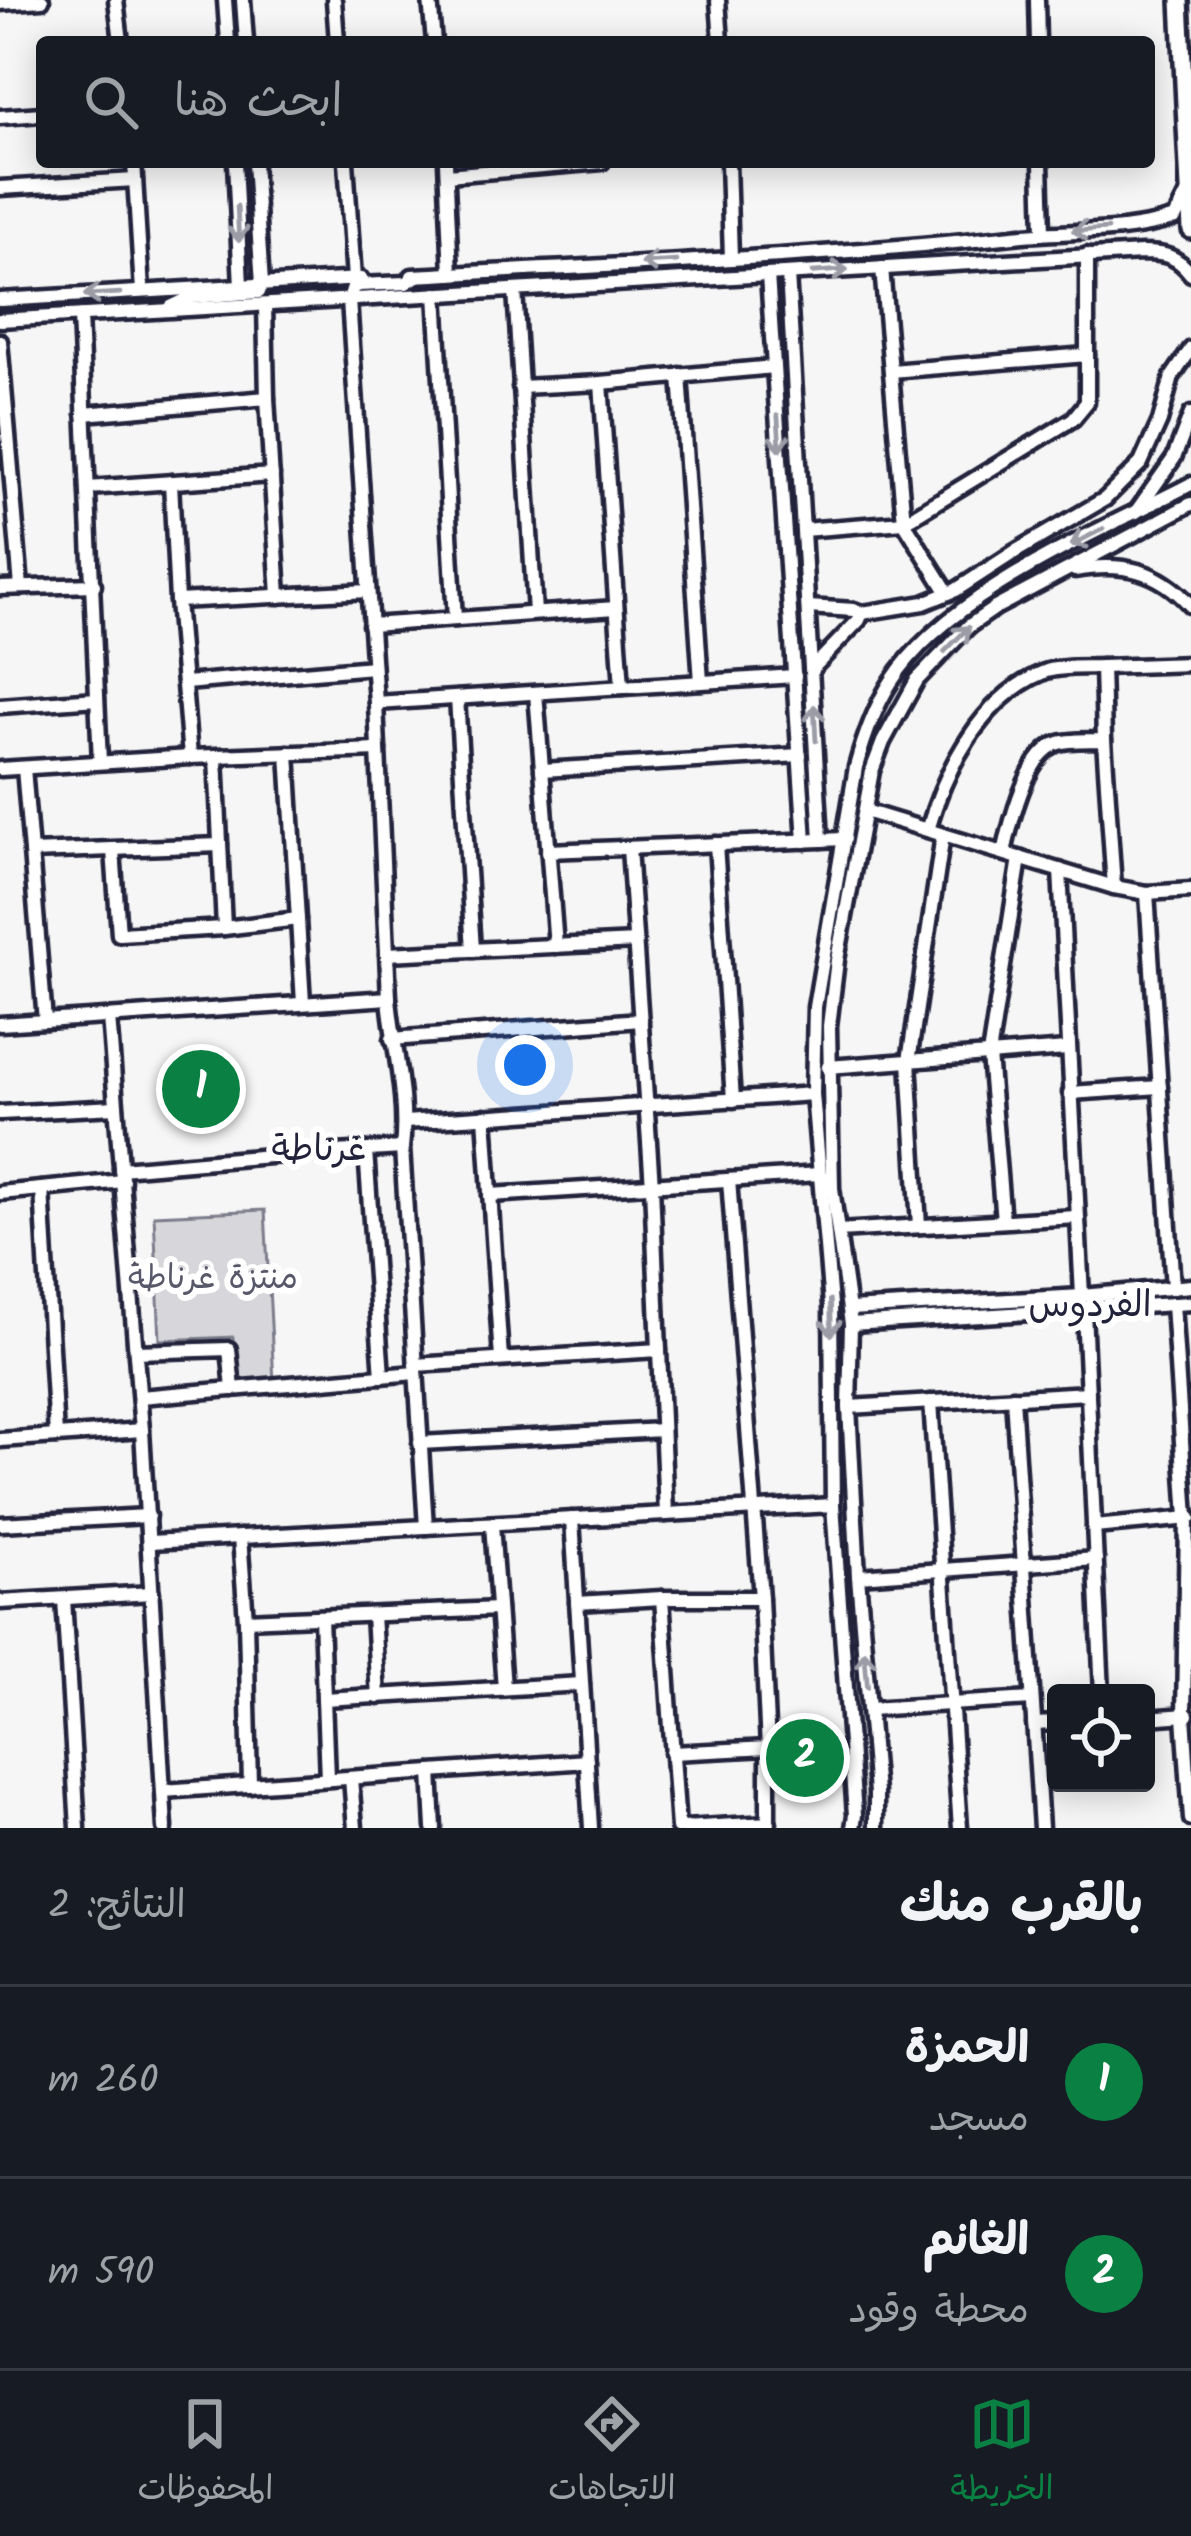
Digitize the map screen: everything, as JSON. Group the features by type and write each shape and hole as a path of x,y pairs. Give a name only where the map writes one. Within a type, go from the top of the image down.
{"main road":[{"path":"1180,0 1191,230"}],"street":[{"path":"0,3 41,0"},
{"path":"116,0 120,36"},
{"path":"225,0 228,36"},
{"path":"243,0 246,36"},
{"path":"334,0 337,36"},
{"path":"430,0 433,36"},
{"path":"718,0 721,36"},
{"path":"1037,0 1038,36"},
{"path":"0,117 36,114"},
{"path":"134,168 142,291"},
{"path":"235,168 241,286"},
{"path":"162,311 192,298 259,292 254,168"},
{"path":"346,168 355,279"},
{"path":"446,168 451,274"},
{"path":"728,168 731,258"},
{"path":"1041,168 1043,233"},
{"path":"0,188 135,180"},
{"path":"0,300 731,258 1141,227 1175,218 1189,191"},
{"path":"1159,224 1165,239 1159,253"},
{"path":"0,320 1087,255 1159,253 1179,259 1191,274"},
{"path":"803,530 904,522 1073,419 1087,402 1087,255"},
{"path":"882,268 904,522 948,593"},
{"path":"788,274 821,840"},
{"path":"768,275 805,841"},
{"path":"417,276 406,283 353,287 349,300 376,703 389,998 405,1122 402,1148 426,1527"},
{"path":"514,290 536,614"},
{"path":"436,294 455,619"},
{"path":"265,305 279,596"},
{"path":"80,316 100,762"},
{"path":"0,341 6,497 21,587"},
{"path":"808,607 862,613 924,603 1105,499 1141,463 1160,421 1172,377 1191,350"},
{"path":"891,371 1087,355"},
{"path":"520,387 774,367"},
{"path":"680,375 701,682"},
{"path":"601,383 622,687"},
{"path":"84,414 267,398"},
{"path":"1136,513 1174,458 1191,414"},
{"path":"88,488 272,475"},
{"path":"171,482 190,757"},
{"path":"854,1828 833,1505 832,1325 813,1094 815,1007 864,739 890,683 932,634 990,589 1191,484"},
{"path":"876,1828 848,1407 851,1324 832,1188 828,1066 837,960 872,771 917,680 969,626 1191,504"},
{"path":"1062,574 1100,566 1129,568 1161,578 1191,606"},
{"path":"0,588 94,585"},
{"path":"177,602 368,591"},
{"path":"370,625 616,608"},
{"path":"812,668 862,613"},
{"path":"928,830 937,799 982,718 1007,694 1047,671 1191,664"},
{"path":"185,683 373,667"},
{"path":"1102,667 1114,887"},
{"path":"376,703 795,676"},
{"path":"536,693 556,946"},
{"path":"457,698 473,950"},
{"path":"0,706 97,699"},
{"path":"1004,853 1024,783 1045,752 1057,743 1104,740"},
{"path":"0,769 378,750"},
{"path":"288,753 303,1004"},
{"path":"542,770 800,755"},
{"path":"216,757 224,928"},
{"path":"24,767 45,1021"},
{"path":"865,811 1114,887 1147,893 1191,890"},
{"path":"919,1226 909,1061 943,835"},
{"path":"548,851 845,839"},
{"path":"31,852 220,844"},
{"path":"716,844 733,1100"},
{"path":"629,848 652,1186 666,1514"},
{"path":"112,850 119,934 298,919"},
{"path":"1003,1221 989,1055 1021,858"},
{"path":"1060,871 1102,1684"},
{"path":"1147,893 1173,1288"},
{"path":"387,954 635,942"},
{"path":"0,1024 389,998"},
{"path":"109,1017 140,1397 165,1828"},
{"path":"392,1039 641,1020"},
{"path":"828,1066 1067,1049"},
{"path":"1070,1093 1160,1087"},
{"path":"405,1122 813,1094"},
{"path":"0,1114 116,1107"},
{"path":"485,1117 501,1359"},
{"path":"0,1193 270,1156 402,1148"},
{"path":"366,1151 382,1376"},
{"path":"490,1195 819,1174"},
{"path":"662,1598 681,1828 769,1826 761,1598 729,1180"},
{"path":"42,1189 56,1436"},
{"path":"838,1231 1077,1217"},
{"path":"851,1324 1083,1304 1191,1286"},
{"path":"850,1309 1191,1303"},
{"path":"1173,1304 1189,1518 1191,1819"},
{"path":"136,1352 229,1349 233,1389"},
{"path":"140,1397 382,1376 501,1359 658,1350"},
{"path":"848,1407 1088,1393"},
{"path":"1013,1397 1041,1828"},
{"path":"931,1402 960,1828"},
{"path":"0,1440 142,1430"},
{"path":"420,1443 662,1430"},
{"path":"150,1542 833,1505"},
{"path":"0,1524 148,1516"},
{"path":"1094,1526 1189,1518"},
{"path":"572,1519 591,1828"},
{"path":"492,1523 504,1688"},
{"path":"240,1537 247,1620 250,1785"},
{"path":"858,1576 1096,1559"},
{"path":"0,1602 152,1593"},
{"path":"578,1603 761,1598"},
{"path":"64,1599 78,1828"},
{"path":"247,1620 498,1610"},
{"path":"373,1615 378,1696"},
{"path":"321,1617 327,1780"},
{"path":"324,1699 582,1684"},
{"path":"869,1709 1032,1699"},
{"path":"1155,1717 1188,1715"},
{"path":"1034,1724 1047,1723"},
{"path":"672,1754 768,1748"},
{"path":"163,1791 587,1761"},
{"path":"431,1772 434,1828"},
{"path":"351,1778 355,1828"}],"green space":[{"name":"منتزة غرناطة","path":"265,1210 274,1382 236,1383 233,1337 160,1340 154,1215"}],"place":[{"name":"الحمزة","path":"201,1089"},
{"name":"الغانم","path":"805,1758"}],"district":[{"name":"غرناطة","path":"319,1147"},
{"name":"الفردوس","path":"1090,1303"}]}
